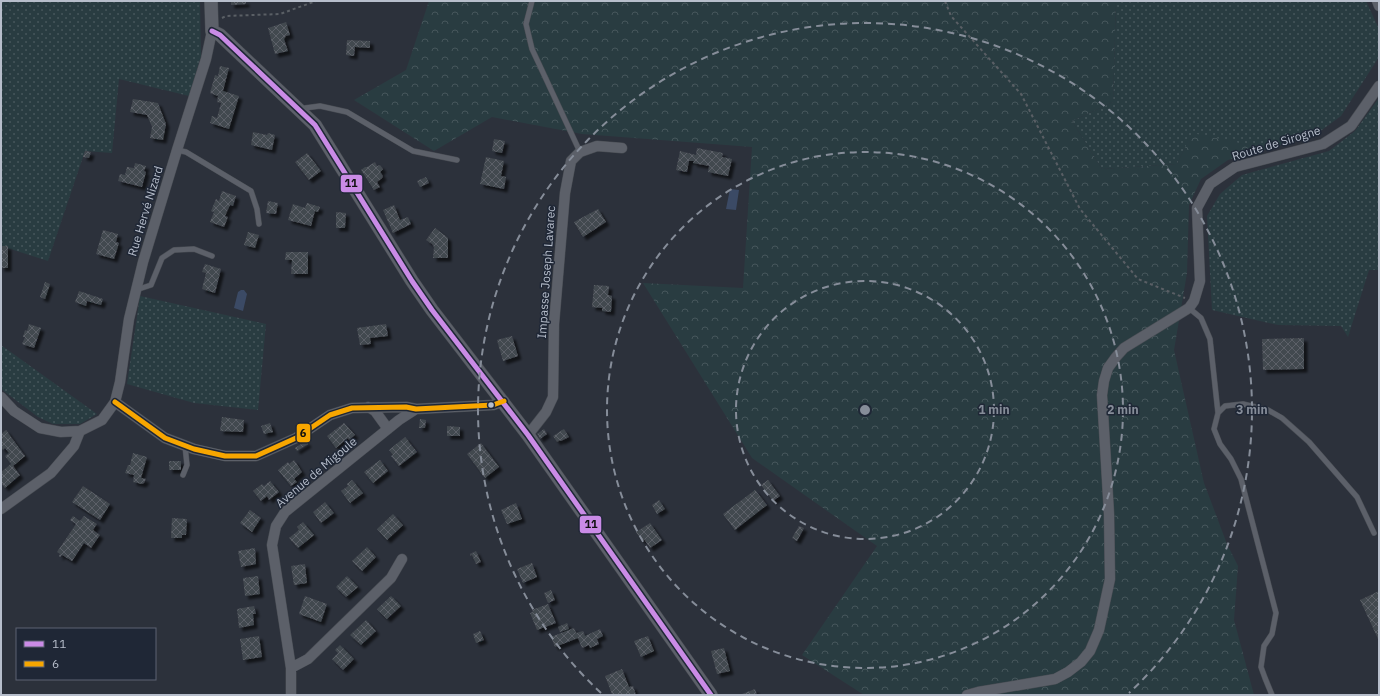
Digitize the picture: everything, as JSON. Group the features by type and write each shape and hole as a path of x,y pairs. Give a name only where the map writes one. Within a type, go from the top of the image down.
{"street":[{"path":"211,1 213,26 220,35 315,125 412,281 432,310 504,401 528,434 711,695"},
{"path":"1377,1 1379,6"},
{"name":"Rue Hervé Nizard","path":"115,402 120,382 129,319 136,290 177,150 206,59 213,26"},
{"name":"Route de Sirogne","path":"1191,305 1200,281 1197,208 1210,184 1235,167 1323,144 1351,126 1379,86"},
{"path":"580,152 597,146 622,148"},
{"name":"Impasse Joseph Lavarec","path":"528,434 546,412 553,397 554,324 565,193 571,161 580,152"},
{"path":"967,695 1055,679 1068,672 1081,662 1090,651 1099,630 1110,579 1109,514 1102,407 1104,381 1112,363 1124,348 1191,305"},
{"path":"1,397 14,411 40,428 61,432 80,431 102,420 115,402 165,438 185,446 225,456 256,456 296,438 330,415 352,408 406,407 416,409 493,405 504,401"},
{"path":"368,407 375,411 388,429"},
{"name":"Avenue de Migoule","path":"291,695 291,668 272,546 276,526 285,512 388,429 416,409"},
{"path":"1,509 50,473 74,446 80,431"},
{"path":"291,668 308,659 391,578 402,559"}],"lane":[{"path":"532,1 526,24 532,49 580,152"},
{"path":"301,112 305,108 320,106 347,112 413,150 457,160"},
{"path":"177,150 186,152 251,192 257,209 259,224"},
{"path":"136,290 151,285 162,258 174,250 194,249 212,256"},
{"path":"1191,305 1201,318 1210,338 1218,413 1214,429 1220,444 1231,458 1241,479 1276,613 1272,634 1264,646 1261,666 1264,678 1272,695"},
{"path":"1218,413 1226,406 1243,404 1268,410 1282,418 1309,442 1357,497 1374,533"},
{"path":"183,475 187,465 185,446"}],"path":[{"path":"213,26 226,16 280,14 316,1"},
{"path":"944,1 951,16 1021,94 1080,209 1138,280 1191,305"}],"green space":[{"path":"1,1 200,1 201,56 189,96 119,79 112,153 85,151 48,261 1,246"},
{"path":"429,1 1116,1 1113,102 1072,121 1102,169 1177,164 1192,133 1268,149 1228,160 1201,179 1189,205 1187,273 1174,350 1204,483 1227,544 1238,566 1234,620 1254,695 864,695 802,655 877,546 752,458 643,283 743,288 752,147 582,134 492,117 434,151 354,100 406,70"},
{"path":"1116,1 1366,1 1379,29 1379,57 1341,116 1315,135 1268,149 1192,134 1177,164 1102,169 1072,121 1113,102"},
{"path":"1379,98 1379,270 1369,270 1348,337 1341,326 1278,325 1212,310 1207,216 1220,194 1242,175 1329,151 1355,131"},
{"path":"140,296 266,324 258,410 194,403 127,384"},
{"path":"1,345 97,414 80,424 53,424 38,417 1,389"}],"water":[{"path":"730,189 739,190 736,210 726,209"},
{"path":"244,290 247,294 243,311 234,308 238,292"}],"building":[{"path":"231,1 246,1 246,4 231,5"},
{"path":"286,22 290,35 286,36 284,39 288,51 275,54 268,28"},
{"path":"347,40 370,41 370,48 355,47 354,56 346,55"},
{"path":"220,66 229,68 223,91 239,96 229,129 210,123 212,116 217,118 221,103 217,102 218,96 210,93 215,75 218,76"},
{"path":"133,99 158,103 166,124 163,140 150,138 152,127 147,115 130,112"},
{"path":"253,132 275,135 272,150 251,145"},
{"path":"494,139 505,141 502,153 492,151"},
{"path":"697,148 723,153 722,157 732,159 728,176 708,172 709,166 693,163 694,161 689,161 687,172 676,170 680,151 696,155"},
{"path":"85,151 91,152 89,158 83,157"},
{"path":"307,153 321,171 309,180 295,162"},
{"path":"486,157 504,161 501,176 506,177 504,189 480,184"},
{"path":"375,162 377,166 380,165 383,169 380,172 383,176 377,182 380,187 374,190 361,170"},
{"path":"135,163 146,166 142,187 118,181 120,174 125,175 127,167 134,168"},
{"path":"426,177 429,183 420,187 417,181"},
{"path":"222,191 236,196 233,206 230,205 225,216 228,217 224,227 210,222 214,212 211,211 216,199 219,201"},
{"path":"268,201 278,203 276,214 266,213"},
{"path":"307,203 320,207 318,212 315,211 311,226 288,220 293,204 305,208"},
{"path":"394,205 400,220 408,217 411,224 393,233 383,210"},
{"path":"598,209 606,222 583,237 574,222"},
{"path":"336,212 346,213 345,228 336,228"},
{"path":"435,228 448,238 448,258 433,258 434,247 426,240"},
{"path":"103,230 118,234 116,242 119,243 114,259 96,254"},
{"path":"248,232 259,235 255,248 244,245"},
{"path":"1,246 8,246 8,268 1,268"},
{"path":"286,252 308,252 308,274 291,274 292,260 285,260"},
{"path":"205,264 221,269 215,293 202,289 206,273 202,272"},
{"path":"45,282 50,284 45,299 40,297"},
{"path":"594,285 609,286 608,295 612,296 611,312 602,311 602,308 592,307"},
{"path":"79,291 103,299 101,305 87,301 86,306 75,302"},
{"path":"29,324 41,328 34,348 22,344 25,337 23,337 25,330 27,331"},
{"path":"386,324 388,336 370,338 371,344 360,345 357,328"},
{"path":"512,336 518,356 503,361 497,340"},
{"path":"1304,338 1304,369 1263,370 1262,339"},
{"path":"222,417 244,420 243,432 220,431"},
{"path":"420,419 426,420 425,428 419,428"},
{"path":"270,423 273,432 264,434 261,426"},
{"path":"344,423 355,435 349,440 348,438 336,448 327,436"},
{"path":"447,426 460,427 460,436 447,436"},
{"path":"544,429 547,434 540,439 537,434"},
{"path":"564,429 569,437 557,442 553,436"},
{"path":"6,430 25,456 13,466 20,475 5,488 1,483 1,472 11,464 5,456 9,453 5,448 3,450 1,447 1,441 3,440 1,434"},
{"path":"405,437 417,452 399,466 391,456 393,455 389,450"},
{"path":"306,441 308,444 297,451 295,448"},
{"path":"481,443 499,467 485,478 467,454"},
{"path":"133,453 147,457 141,478 146,479 142,484 133,482 134,475 125,473 128,465 130,465"},
{"path":"294,460 302,472 294,479 297,482 291,486 278,470 288,462 289,464"},
{"path":"380,460 388,471 373,483 364,472"},
{"path":"169,461 181,461 181,470 169,470"},
{"path":"352,480 363,493 350,503 341,491 348,486 347,484"},
{"path":"768,480 780,496 773,501 761,485"},
{"path":"270,481 279,492 269,500 267,496 261,501 253,491 262,484 264,486"},
{"path":"83,486 110,504 100,520 72,502"},
{"path":"755,490 767,505 735,530 723,514"},
{"path":"659,500 665,509 657,514 652,505"},
{"path":"325,502 334,513 321,523 313,512"},
{"path":"516,503 522,519 507,524 501,510"},
{"path":"250,510 261,518 252,532 240,523"},
{"path":"393,514 403,525 387,540 377,529"},
{"path":"73,516 80,521 84,516 97,524 93,530 100,535 91,548 84,543 72,561 62,555 60,557 60,554 57,552 76,524 70,520"},
{"path":"172,518 187,519 186,535 182,535 182,538 171,538"},
{"path":"303,522 314,535 298,548 289,538 299,530 297,527"},
{"path":"650,523 662,540 650,548 644,539 642,541 636,532"},
{"path":"799,526 804,528 797,541 792,538"},
{"path":"367,547 376,557 362,571 352,561"},
{"path":"255,548 256,564 241,567 238,551"},
{"path":"476,551 481,562 476,564 472,555 470,556 470,554"},
{"path":"532,563 537,577 523,583 517,569"},
{"path":"305,564 307,583 294,585 291,566"},
{"path":"258,576 260,594 245,596 243,578"},
{"path":"347,576 358,587 346,597 336,587"},
{"path":"551,590 555,600 548,603 544,593"},
{"path":"1379,591 1379,641 1360,600"},
{"path":"305,596 327,604 321,622 299,614"},
{"path":"391,596 401,606 387,619 377,609"},
{"path":"548,604 556,623 537,630 530,613 533,612 532,610"},
{"path":"254,606 256,614 253,614 254,625 239,628 237,609"},
{"path":"366,620 376,631 361,645 350,635"},
{"path":"567,623 569,629 560,632 558,627"},
{"path":"574,628 576,633 583,631 585,636 600,629 603,636 597,639 599,644 590,648 589,645 582,648 578,638 555,647 551,637"},
{"path":"480,631 484,640 476,643 473,634"},
{"path":"259,636 262,657 243,660 240,639"},
{"path":"648,636 654,651 641,657 634,641"},
{"path":"340,645 354,659 343,670 332,659 338,653 335,650"},
{"path":"724,648 730,671 717,674 711,651"},
{"path":"622,669 629,687 633,686 636,695 612,694 605,676"},
{"path":"755,689 757,695 742,695 742,694"}],"transit line":[{"name":"11","path":"212,31 220,35 315,125 412,281 432,310 528,435 711,695"},
{"name":"6","path":"115,402 165,438 194,449 225,456 256,456 296,438 330,415 352,408 406,407 416,409 493,405 504,401"}]}
